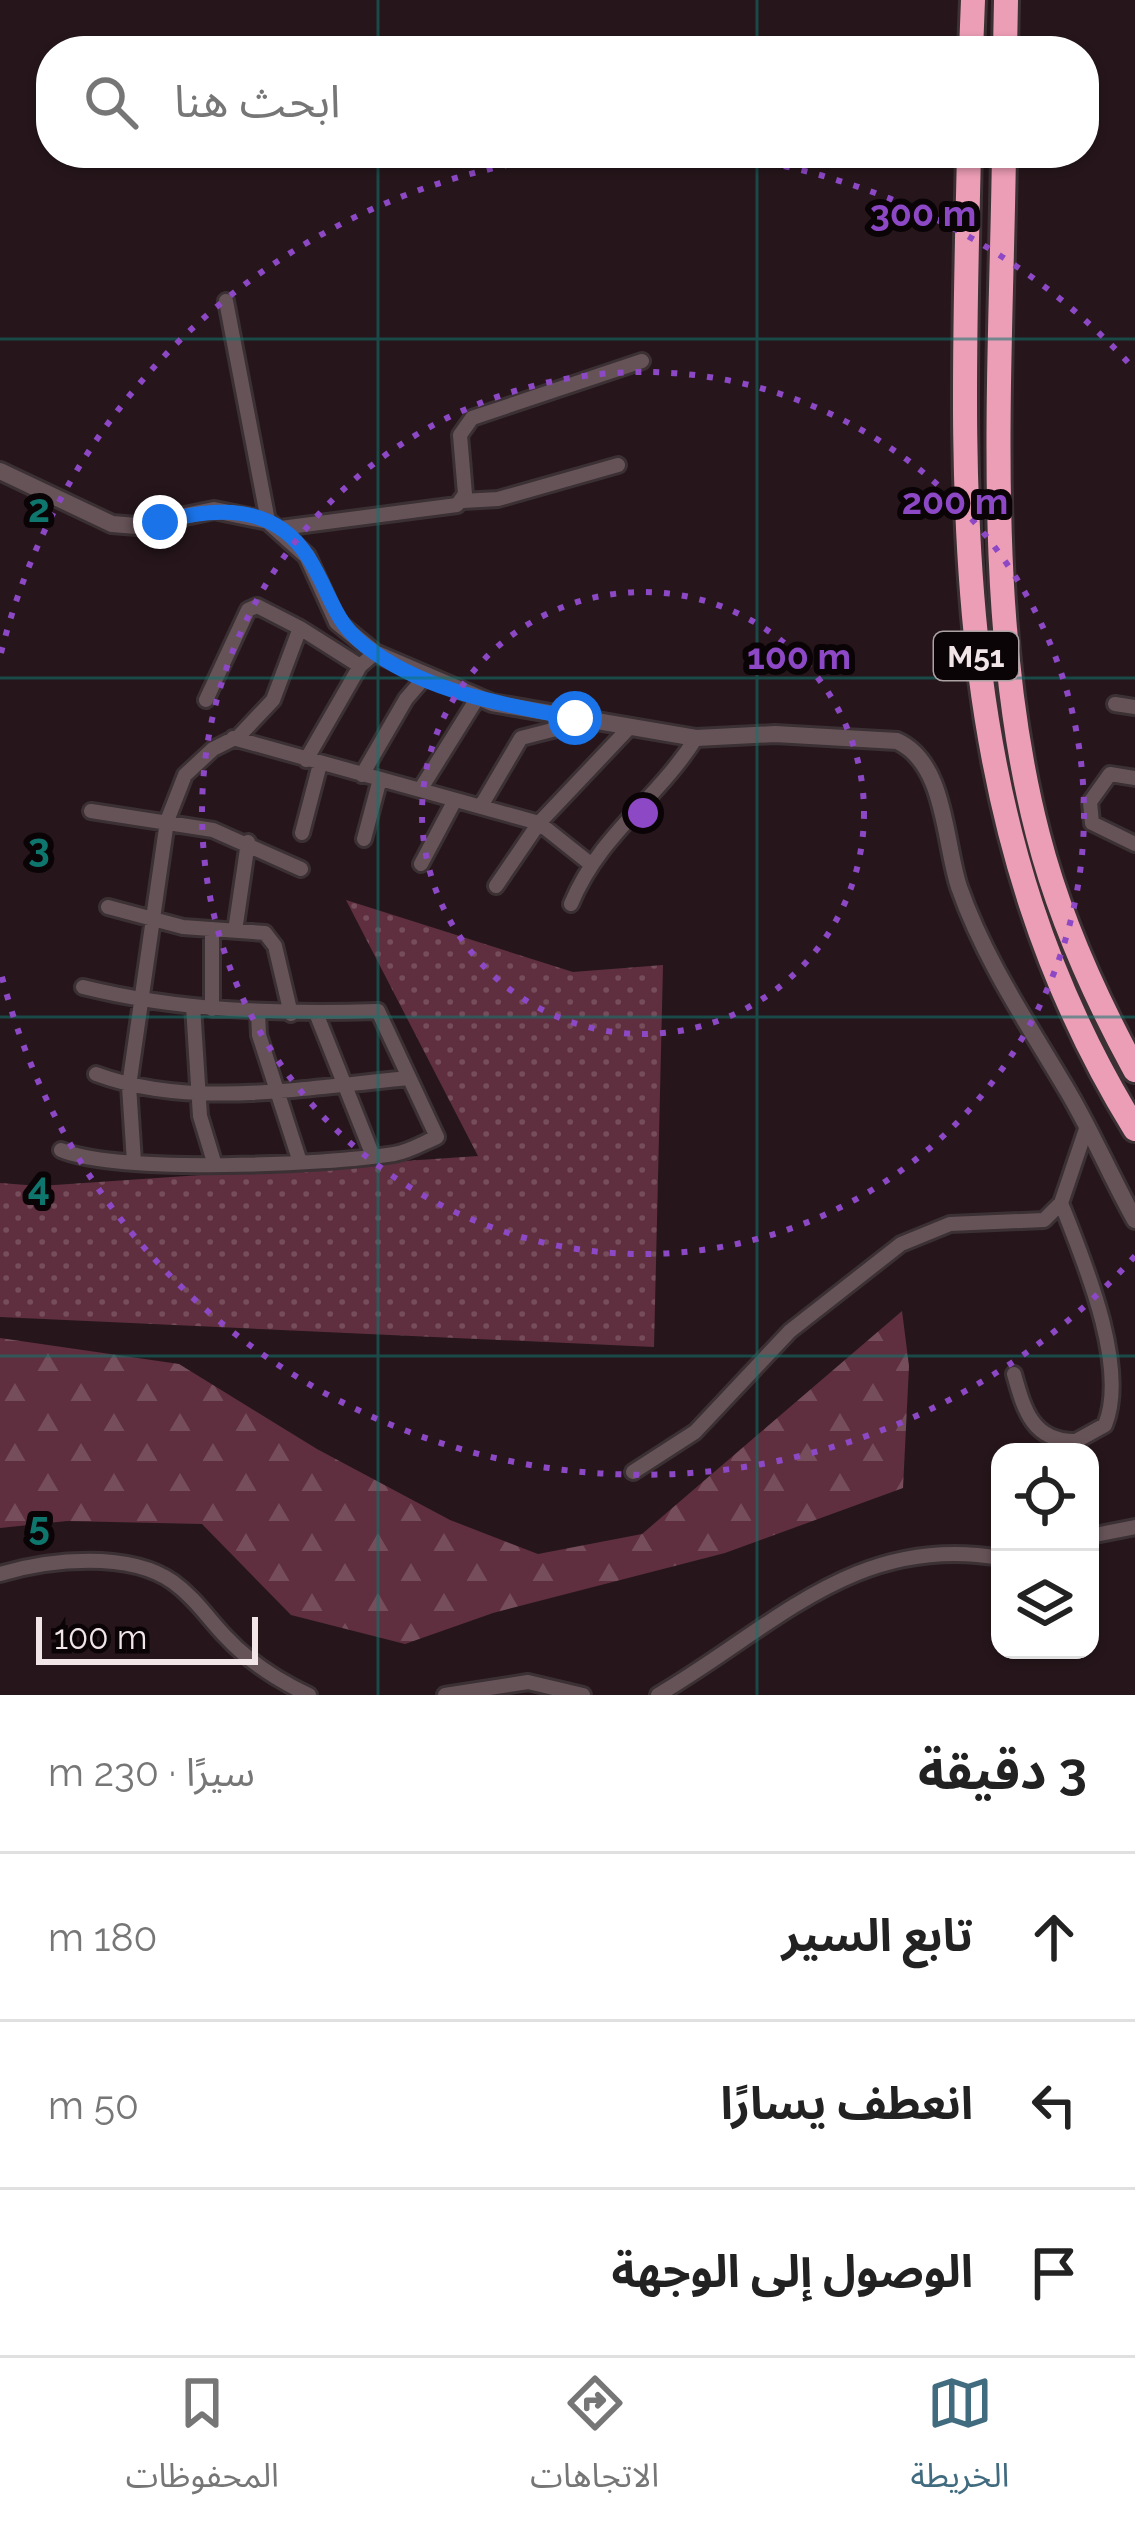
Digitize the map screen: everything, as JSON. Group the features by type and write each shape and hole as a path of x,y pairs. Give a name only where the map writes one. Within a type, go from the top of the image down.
{"highway":[{"path":"972,36 973,0"},
{"path":"1005,36 1006,0"},
{"name":"M51","path":"969,168 968,464 977,674 985,728 1013,856 1041,940 1096,1060 1135,1129"},
{"name":"M51","path":"1004,168 1002,490 1017,732 1038,836 1066,922 1100,1007 1135,1070"}],"street":[{"path":"226,301 274,524 308,556 338,622 375,653 478,698 628,729 696,738 796,735 897,741 913,748 937,796 948,853 971,919 1135,1220"},
{"path":"463,501 460,435 472,418 642,361"},
{"path":"0,471 112,524 137,526 214,510 274,524 463,501 518,494 617,465"},
{"path":"206,700 248,610 256,606 360,666"},
{"path":"134,1162 129,1086 149,920 167,821 185,775 273,700 300,628"},
{"path":"302,833 313,762 360,666 375,653"},
{"path":"362,775 406,699 425,677"},
{"path":"420,790 478,698"},
{"path":"1115,704 1135,707"},
{"path":"481,806 520,738 560,728 575,718"},
{"path":"496,886 539,823 628,729"},
{"path":"233,738 539,823 588,862"},
{"path":"571,904 588,862 658,790 696,738"},
{"path":"1135,778 1111,774 1090,802 1092,823 1135,844"},
{"path":"364,839 380,779"},
{"path":"421,864 455,800"},
{"path":"91,811 167,821 248,842 302,869"},
{"path":"235,931 248,842"},
{"path":"108,907 149,920 265,933 275,946 292,1014"},
{"path":"212,929 212,1009"},
{"path":"62,1150 82,1159 134,1162 299,1160 398,1154 436,1137 378,1011 292,1014 212,1009 141,1001 83,987"},
{"path":"194,1006 198,1092 214,1162"},
{"path":"258,1012 260,1035 299,1160"},
{"path":"316,1013 373,1156"},
{"path":"96,1074 129,1086 198,1092 409,1078"},
{"path":"633,1472 695,1432 790,1331 901,1244 950,1224 1044,1220 1061,1203 1087,1126"},
{"path":"1014,1374 1027,1415 1049,1438 1084,1439 1105,1425 1112,1376 1093,1288 1061,1203"},
{"path":"1099,1534 1135,1527"},
{"path":"658,1695 827,1586 868,1566 927,1552 991,1557"},
{"path":"0,1574 45,1564 148,1568 198,1604 229,1640 282,1682 309,1695"},
{"path":"445,1695 515,1682 583,1695"}],"green space":[{"path":"346,900 573,972 663,965 654,1347 0,1317 0,1183 40,1186 478,1156"},
{"path":"902,1311 909,1366 903,1488 725,1553 493,1613 405,1644 291,1615 202,1524 67,1521 0,1528 0,1338 179,1364 317,1449 450,1520 538,1554 642,1534"}],"route":[{"path":"160,522 214,510 239,511 268,521 308,556 338,622 375,653 492,703 575,718"}]}
